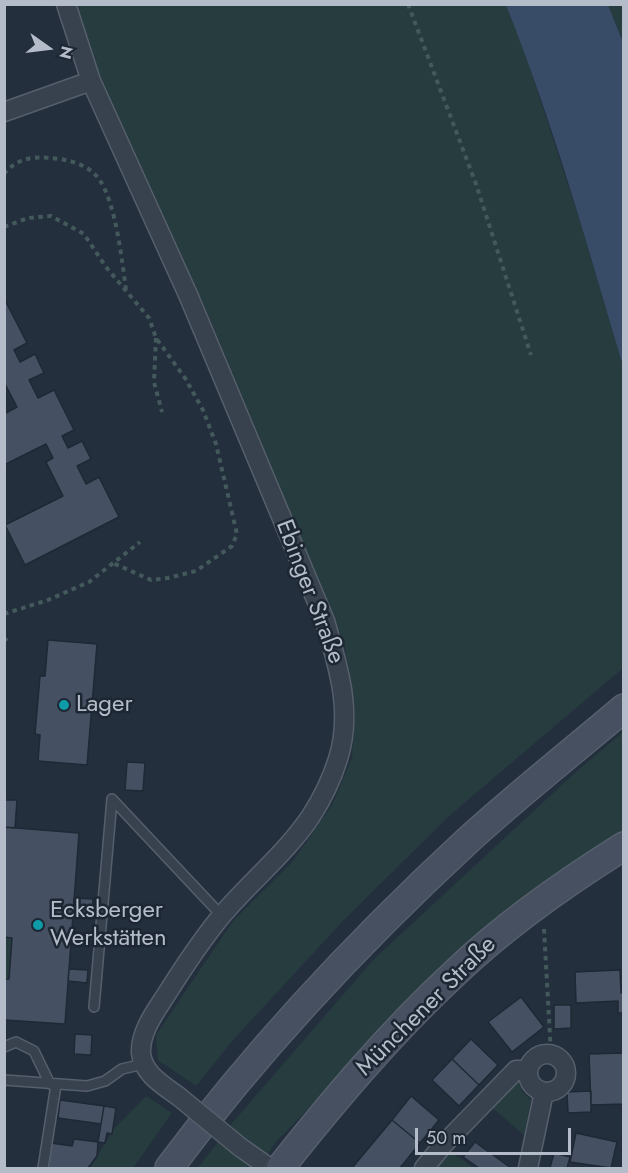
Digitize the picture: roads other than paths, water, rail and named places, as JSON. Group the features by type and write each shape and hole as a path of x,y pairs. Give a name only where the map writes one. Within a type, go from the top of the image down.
{"main road":[{"path":"168,1168 255,1060 360,944 466,842 624,708"},
{"name":"Münchener Straße","path":"280,1168 329,1106 416,1010 457,970 513,924 624,846"}],"street":[{"name":"Ebinger Straße","path":"66,4 91,81 189,297 325,621 343,690 346,715 344,738 338,760 316,807 288,845 222,916 174,982 151,1019 142,1042 143,1064"},
{"path":"4,112 91,81"},
{"path":"544,1053 551,1054 557,1056 565,1066 565,1080 557,1090 544,1092 533,1087 529,1082 527,1070 533,1059 544,1053"},
{"path":"143,1064 156,1080 270,1168"},
{"path":"424,1168 443,1145 516,1070 527,1070"},
{"path":"528,1168 544,1092"}],"lane":[{"path":"94,1007 112,799 222,916"},
{"path":"4,1047 16,1042 34,1051 53,1084 43,1168"},
{"path":"4,1080 87,1086 105,1081 122,1069 143,1064"}],"water":[{"path":"506,5 608,5 623,42 623,366 554,139"}],"place":[{"name":"Lager","path":"64,705"},
{"name":"Ecksberger Werkstätten","path":"38,925"}]}
